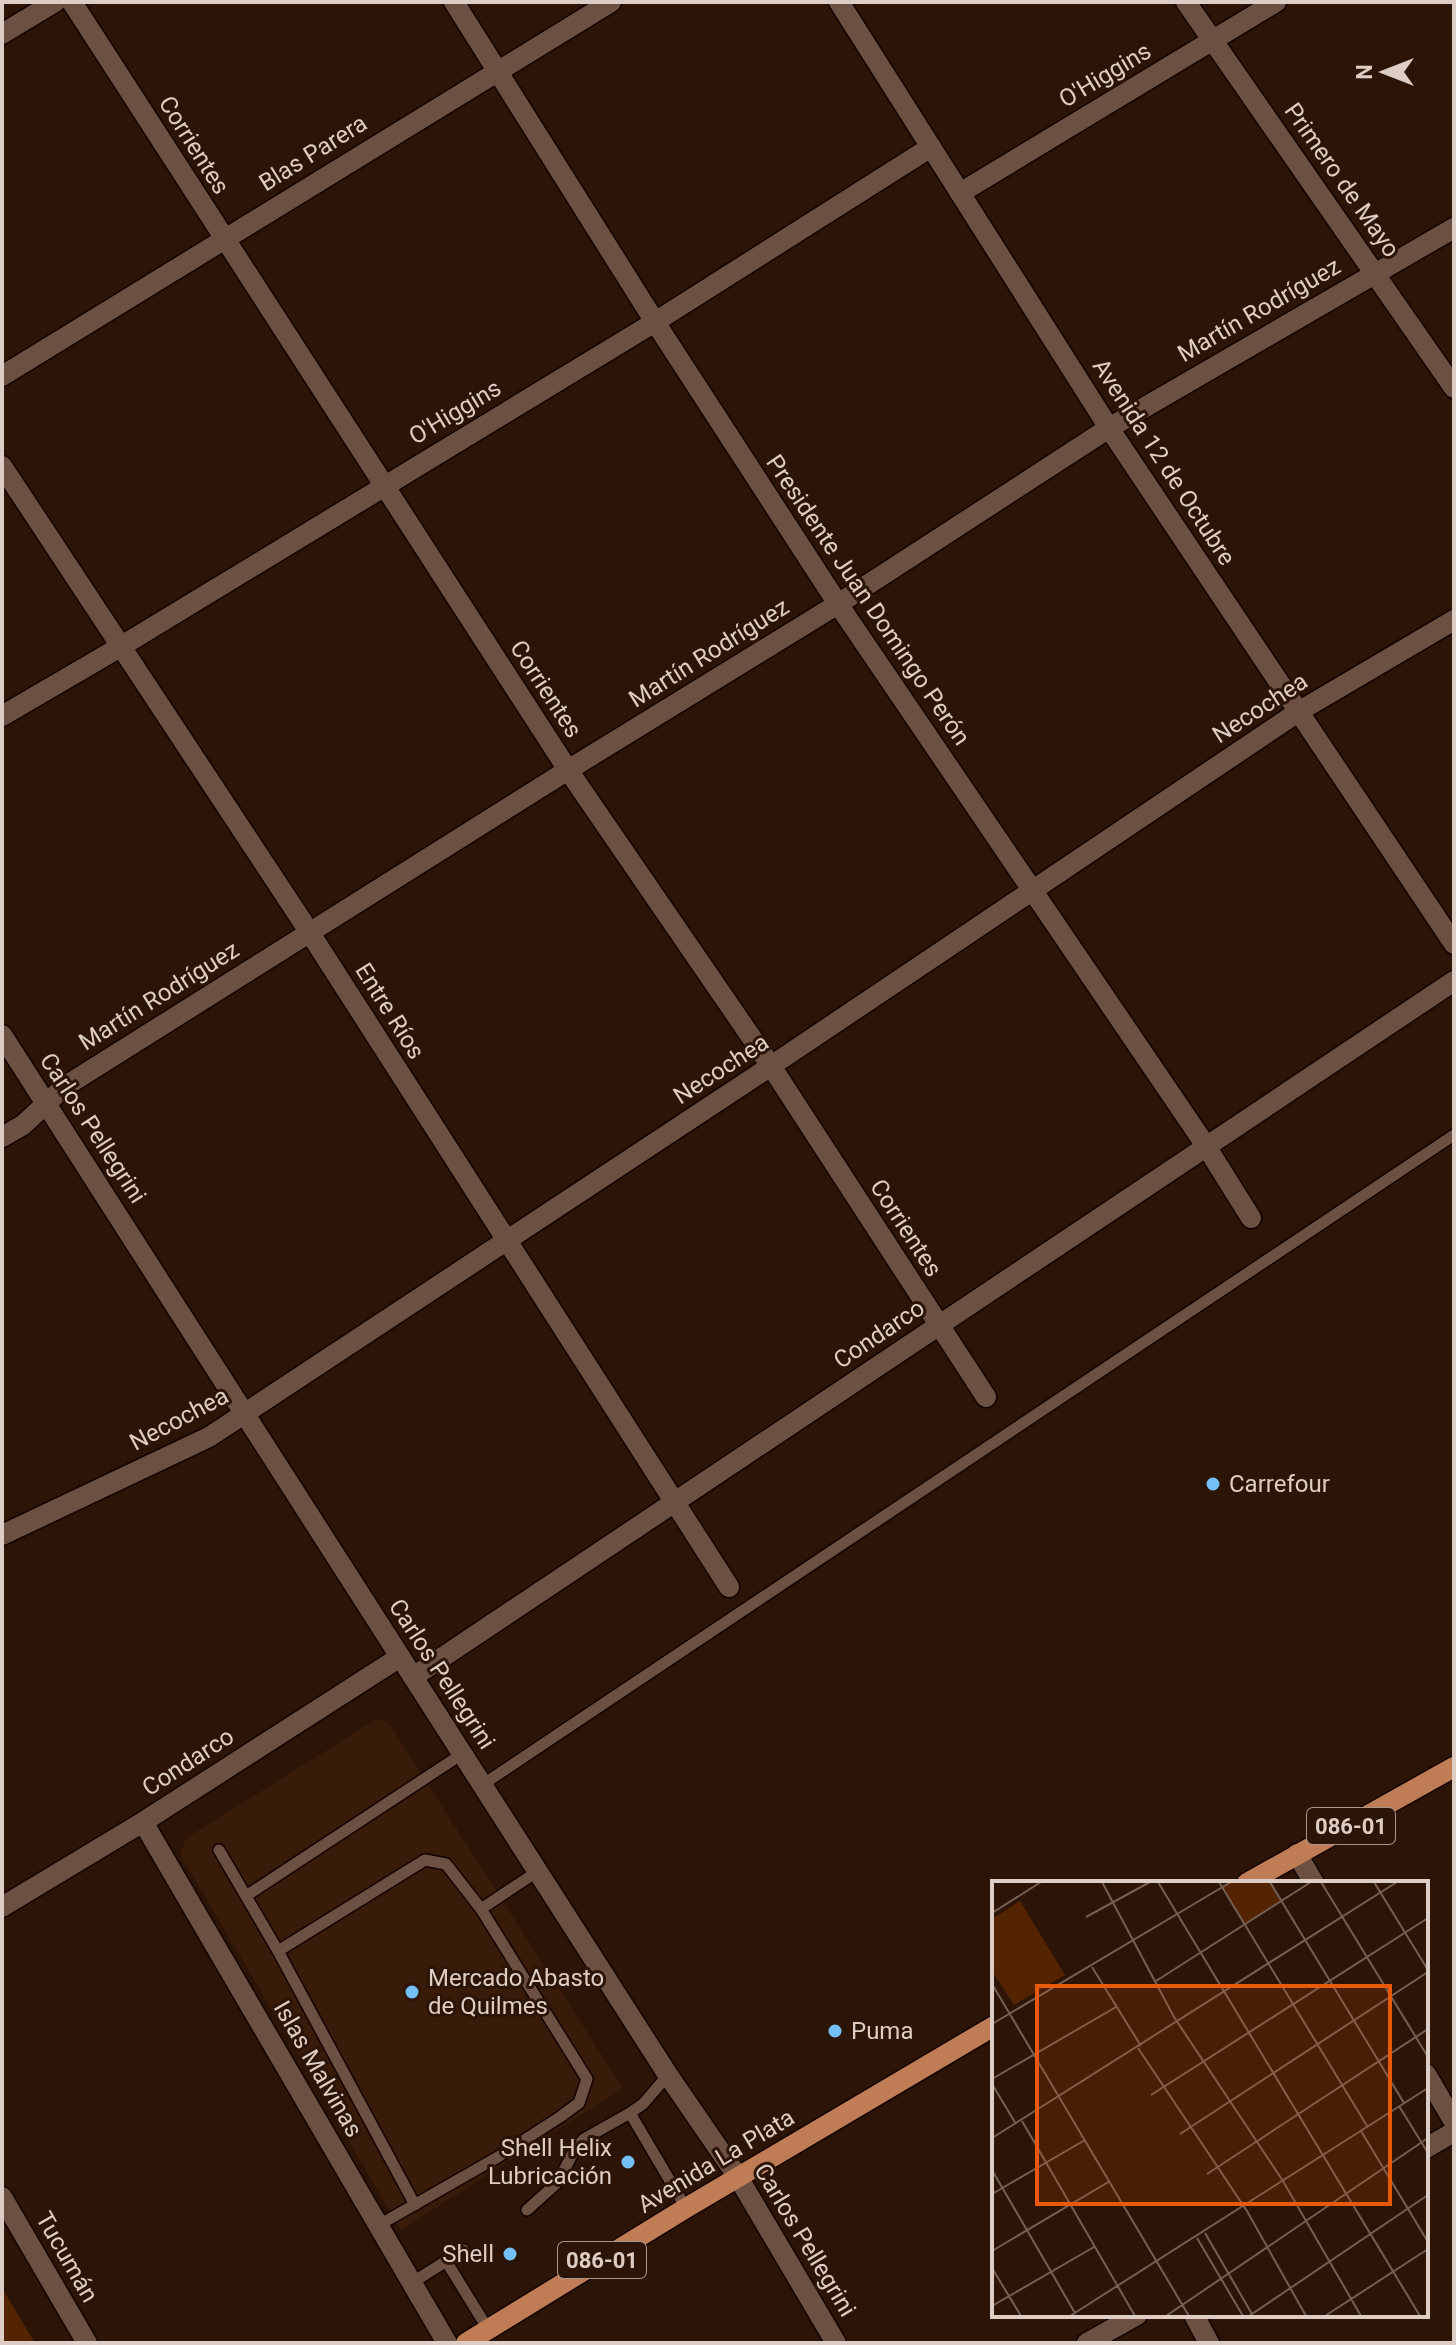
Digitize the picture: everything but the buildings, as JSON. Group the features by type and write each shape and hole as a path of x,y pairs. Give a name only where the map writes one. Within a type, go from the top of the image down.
{"main road":[{"name":"086-01","path":"1250,1881 1454,1767"},
{"name":"Avenida La Plata","path":"466,2343 686,2208 992,2027"}],"street":[{"path":"2,34 55,2"},
{"name":"Corrientes","path":"72,2 568,770 771,1066 986,1397"},
{"name":"Presidente Juan Domingo Perón","path":"454,2 655,322 838,604 1206,1146 1251,1218"},
{"name":"Blas Parera","path":"2,376 611,2"},
{"name":"Avenida 12 de Octubre","path":"839,2 1109,428 1454,944"},
{"name":"Primero de Mayo","path":"1186,2 1454,388"},
{"name":"O'Higgins","path":"960,193 1276,2"},
{"name":"O'Higgins","path":"2,716 655,322 931,147"},
{"name":"Martín Rodríguez","path":"2,1137 23,1125 64,1087 838,604 1109,428 1454,228"},
{"name":"Entre Ríos","path":"2,466 310,933 505,1242 729,1587"},
{"name":"Necochea","path":"2,1535 209,1437 1033,892 1298,712 1454,620"},
{"name":"Condarco","path":"413,1677 1454,981"},
{"name":"Carlos Pellegrini","path":"2,1035 668,2075 738,2177 836,2343"},
{"name":"Condarco","path":"2,1907 143,1822 400,1657"},
{"name":"Islas Malvinas","path":"143,1822 447,2343"},
{"path":"1297,1854 1313,1881"},
{"path":"1428,2077 1454,2122"},
{"path":"1428,2147 1454,2132"},
{"name":"Tucumán","path":"2,2197 87,2343"},
{"path":"1087,2343 1133,2317"},
{"path":"1195,2317 1209,2343"}],"lane":[{"path":"482,1785 1454,1135"},
{"path":"246,1896 462,1754"},
{"path":"219,1850 278,1951 415,2205"},
{"path":"278,1951 425,1860 446,1864 481,1909 587,2079 579,2103 560,2117 379,2225"},
{"path":"481,1909 538,1871"},
{"path":"527,2210 558,2182 575,2149 584,2139 643,2104 668,2075"},
{"path":"630,2113 686,2208"},
{"path":"413,2282 464,2250"},
{"path":"446,2261 488,2329"}],"shaded area":[{"name":"Mercado Abasto de Quilmes","path":"377,1719 388,1722 623,2088 401,2230 180,1854 186,1838"},
{"path":"2,2288 35,2343 2,2343"}],"place":[{"name":"Carrefour","path":"1213,1484"},
{"name":"Mercado Abasto de Quilmes","path":"412,1992"},
{"name":"Puma","path":"835,2031"},
{"name":"Shell Helix Lubricación","path":"628,2162"},
{"name":"Shell","path":"510,2254"}]}
